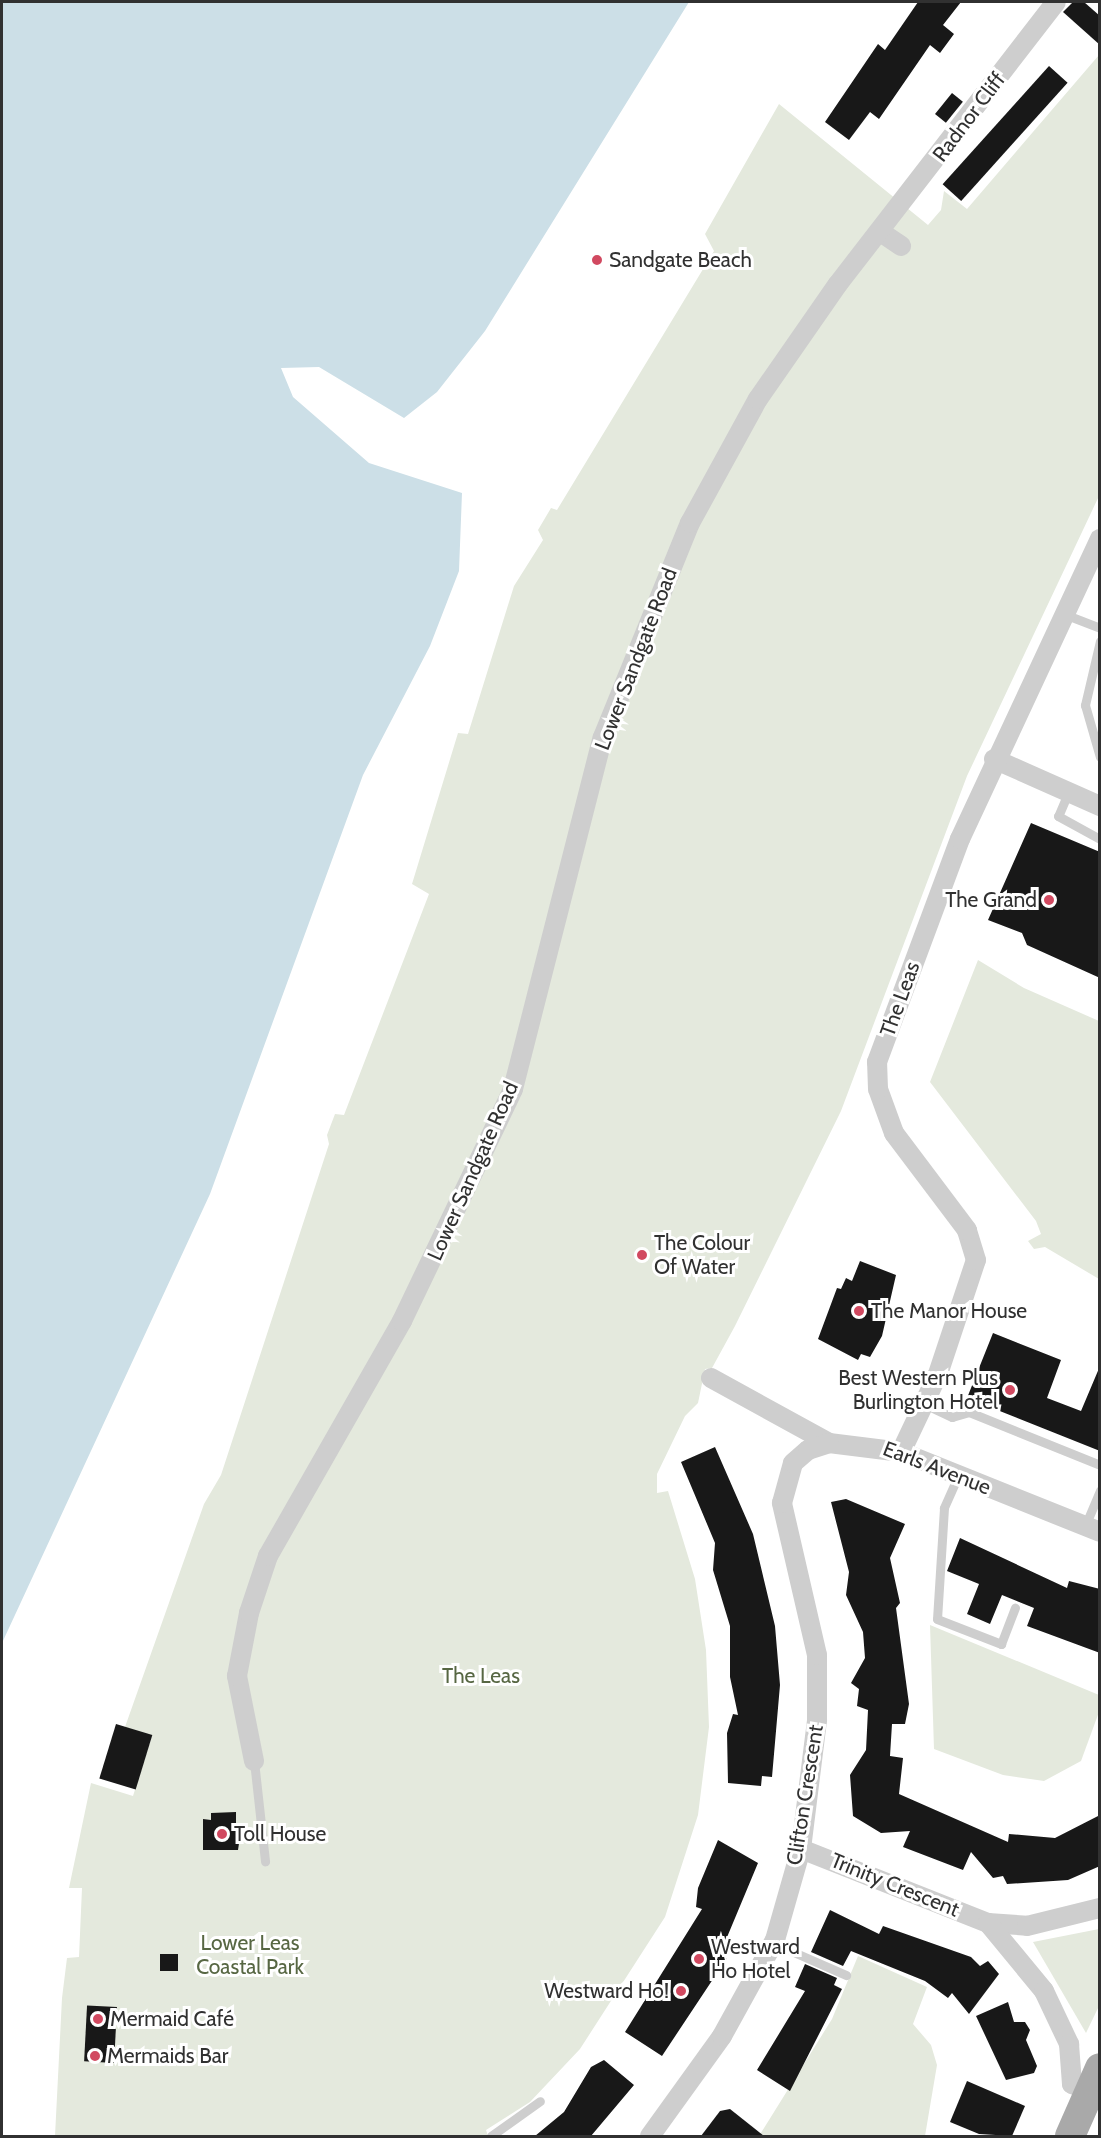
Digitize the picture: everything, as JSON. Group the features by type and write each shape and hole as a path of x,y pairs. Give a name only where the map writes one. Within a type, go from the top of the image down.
{"main road":[{"path":"1070,2136 1090,2095"}],"street":[{"name":"Radnor Cliff","path":"758,399 838,284 882,233 1056,2"},
{"path":"882,233 901,246"},
{"name":"Lower Sandgate Road","path":"254,1761 237,1676 249,1613 267,1556 402,1321 513,1089 603,737 690,523 758,399"},
{"name":"The Leas","path":"901,1452 924,1404 967,1301 976,1260 967,1230 894,1133 878,1089 877,1062 994,759 1062,613 1096,552"},
{"path":"994,759 1100,806"},
{"name":"Earls Avenue","path":"711,1378 829,1443 901,1452 1092,1529"},
{"name":"Clifton Crescent","path":"650,2136 722,2036 773,1943 801,1849 817,1720 817,1655 782,1503 793,1463 808,1450 829,1443"},
{"name":"Trinity Crescent","path":"801,1849 988,1923 1027,1926 1100,1908"},
{"name":"Trinity Crescent","path":"988,1923 1044,1991 1069,2044 1072,2084 1090,2095"}],"lane":[{"path":"1062,613 1100,628"},
{"path":"1100,641 1085,705 1100,757"},
{"path":"1068,793 1058,816 1100,839"},
{"path":"924,1404 952,1417 969,1412 1100,1465"},
{"path":"958,1476 944,1508 937,1619 1001,1644 1015,1608"},
{"path":"1092,1529 1100,1490"},
{"path":"254,1761 265,1861"},
{"path":"773,1943 846,1975"},
{"path":"491,2136 540,2101"}],"green space":[{"name":"Lower Leas Coastal Park","path":"1099,55 1099,496 967,776 841,1111 735,1326 712,1368 705,1369 698,1403 685,1416 657,1474 657,1493 668,1491 695,1579 706,1650 709,1727 698,1815 665,1917 580,2049 530,2102 486,2130 488,2136 55,2136 62,1998 67,1958 79,1957 82,1888 69,1888 91,1783 133,1796 152,1736 125,1727 204,1504 221,1475 329,1144 327,1135 335,1114 344,1115 429,894 412,884 458,733 468,734 514,586 543,540 538,530 551,508 557,510 714,251 705,234 779,104 928,225 941,210 944,191 967,209"},
{"path":"978,960 1024,988 1099,1021 1099,1279 1045,1247 1034,1249 1028,1241 1041,1234 1036,1221 930,1082"},
{"path":"930,1625 1099,1695 1099,1712 1081,1761 1044,1781 1003,1775 934,1749"},
{"path":"1099,1929 1099,2006 1086,2033 1033,1942"},
{"path":"858,1956 927,1987 913,2024 931,2045 937,2065 925,2136 759,2136 832,2019"}],"shaded area":[{"path":"2,2 689,2 485,331 437,392 404,418 319,367 281,368 293,397 369,463 462,493 459,571 430,646 363,775 210,1194 2,1643"}],"building":[{"path":"918,2 961,2 943,25 954,34 940,53 930,45 879,119 870,112 849,140 825,122 878,44 885,50"},
{"path":"1073,2 1084,2 1100,16 1100,45 1063,12"},
{"path":"1049,66 1068,83 961,201 943,184"},
{"path":"952,93 963,102 946,123 935,114"},
{"name":"The Grand","path":"1031,823 1100,852 1100,978 1027,945 1022,933 988,920"},
{"name":"The Manor House","path":"860,1261 896,1275 882,1336 870,1357 861,1354 858,1360 818,1339 837,1288 841,1289 846,1278 852,1281"},
{"name":"Best Western Plus Burlington Hotel","path":"993,1333 1061,1360 1047,1398 1081,1411 1100,1366 1100,1451 967,1398"},
{"path":"715,1447 753,1534 775,1626 780,1685 772,1777 762,1776 761,1786 728,1783 727,1733 733,1714 738,1715 730,1677 730,1626 713,1570 715,1543 681,1462"},
{"path":"846,1499 905,1524 890,1558 900,1603 896,1608 909,1704 905,1724 892,1724 890,1756 903,1758 899,1794 1008,1842 1009,1834 1055,1838 1100,1815 1100,1866 1068,1880 1007,1884 1003,1876 993,1878 971,1852 963,1870 903,1847 910,1831 881,1833 853,1816 850,1775 866,1750 868,1710 857,1706 859,1689 851,1683 865,1658 863,1632 846,1595 849,1572 831,1502"},
{"path":"960,1538 1067,1588 1069,1581 1100,1589 1100,1653 1027,1626 1034,1608 1002,1595 990,1624 967,1614 979,1584 947,1571"},
{"path":"116,1724 152,1735 136,1790 99,1779"},
{"name":"Toll House","path":"236,1812 236,1824 242,1824 238,1850 203,1850 203,1819 211,1820 211,1813"},
{"path":"718,1840 758,1863 720,1954 727,1958 662,2056 625,2032 702,1909 696,1907 698,1888"},
{"path":"830,1910 879,1934 883,1926 971,1957 980,1966 988,1961 999,1974 969,2014 952,1993 948,1998 925,1981 851,1951 843,1966 811,1952"},
{"path":"160,1954 178,1954 178,1971 160,1971"},
{"path":"805,1964 837,1978 834,1985 842,1989 790,2091 757,2070 805,1991 795,1987"},
{"path":"1008,2002 1014,2022 1025,2022 1030,2030 1026,2040 1037,2066 1034,2073 1006,2080 976,2016"},
{"path":"87,2005 117,2007 114,2063 84,2061"},
{"path":"604,2060 634,2085 591,2136 535,2136 564,2112 591,2067"},
{"path":"967,2081 1025,2106 1012,2136 979,2134 950,2122"},
{"path":"730,2109 764,2136 701,2136 720,2111"}],"place":[{"name":"Sandgate Beach","path":"597,260"},
{"name":"The Grand","path":"1049,900"},
{"name":"The Colour Of Water","path":"642,1255"},
{"name":"The Manor House","path":"859,1311"},
{"name":"Best Western Plus Burlington Hotel","path":"1010,1390"},
{"name":"Toll House","path":"222,1834"},
{"name":"Westward Ho Hotel","path":"699,1959"},
{"name":"Westward Ho!","path":"681,1991"},
{"name":"Mermaid Café","path":"98,2019"},
{"name":"Mermaids Bar","path":"95,2056"}]}
